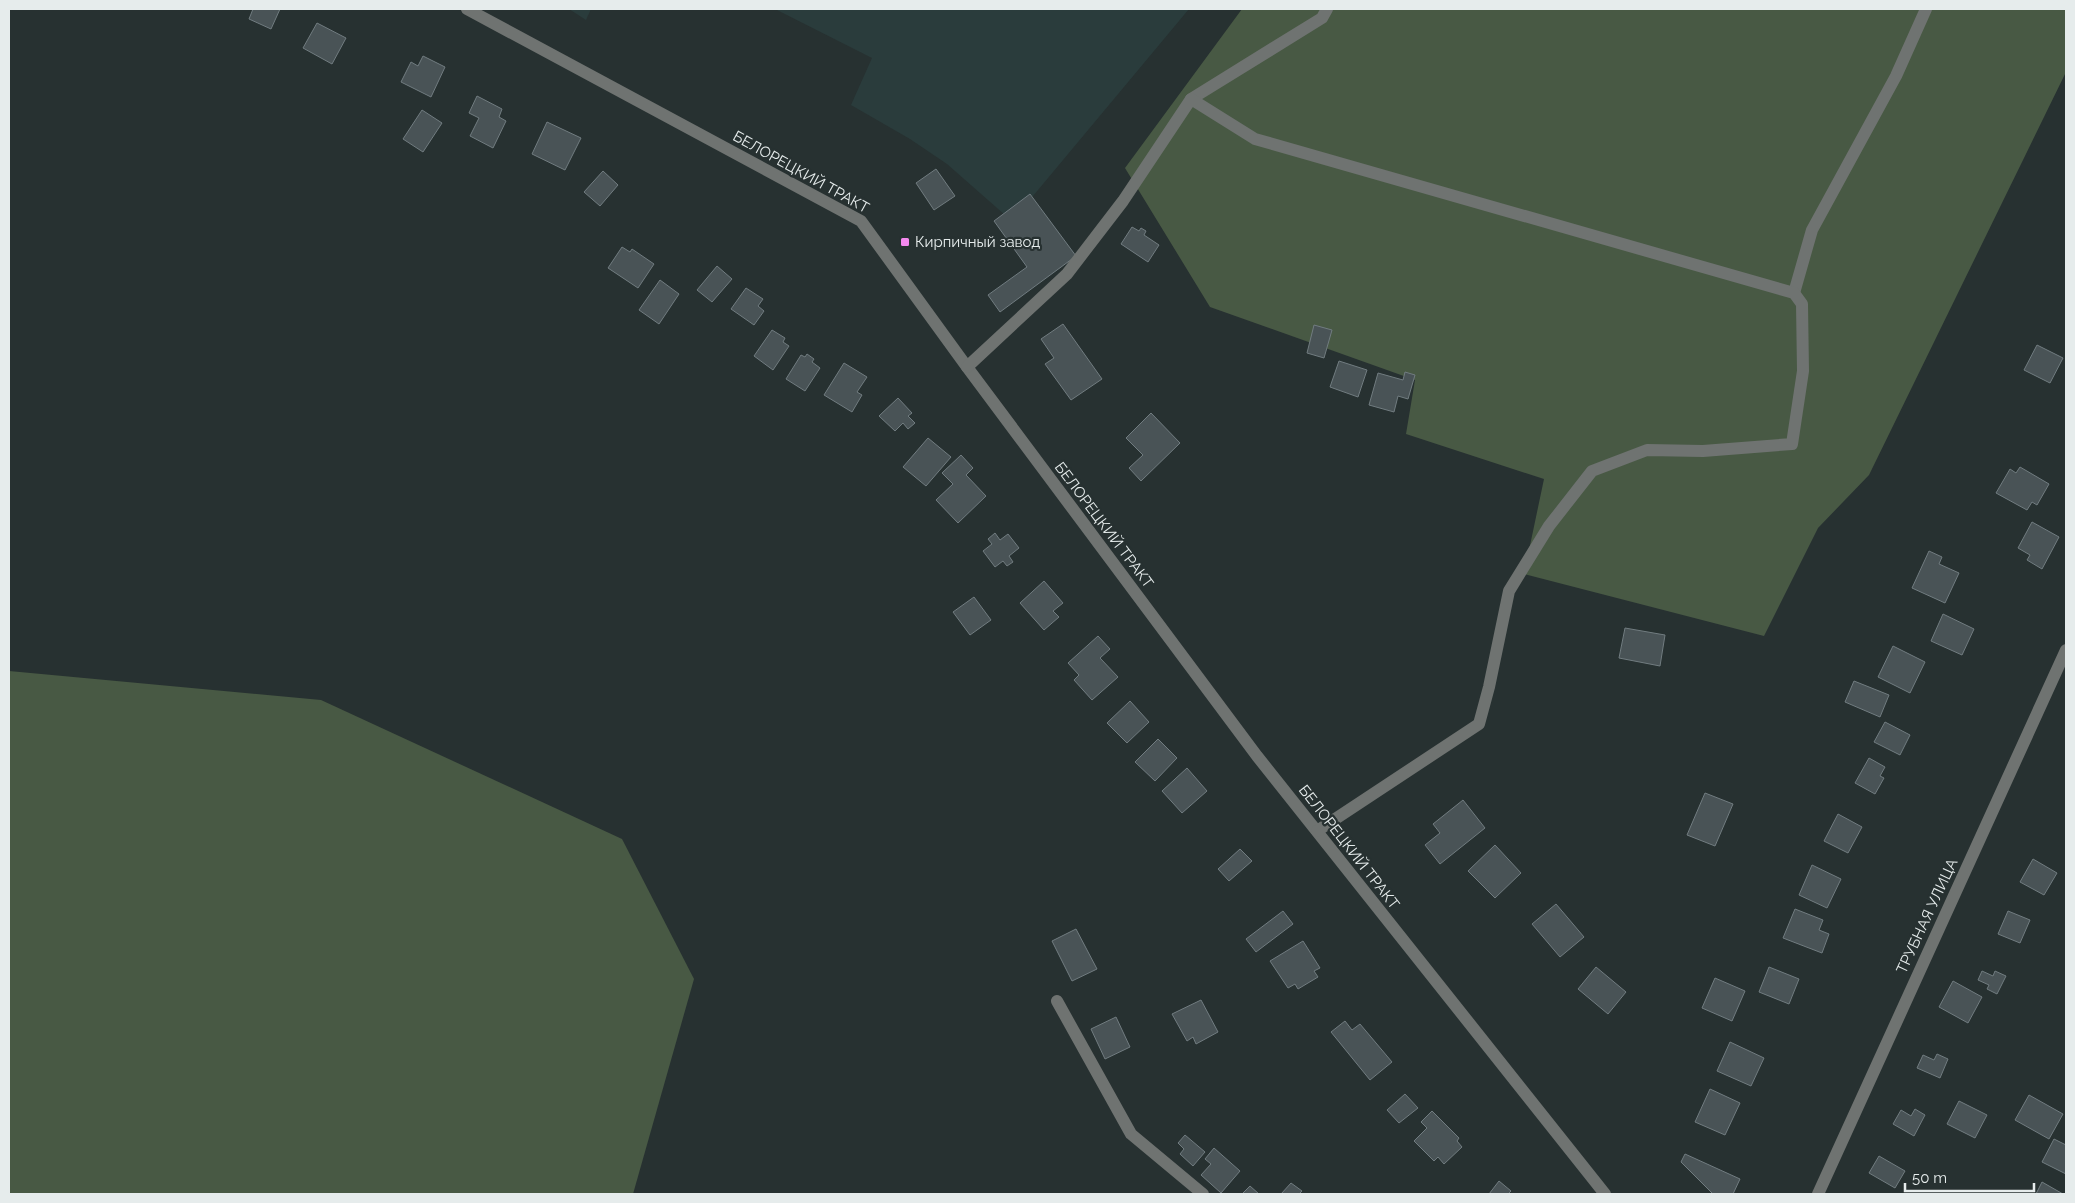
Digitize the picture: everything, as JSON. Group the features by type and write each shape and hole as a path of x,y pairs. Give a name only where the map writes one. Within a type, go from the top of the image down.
{"street":[{"name":"БЕЛОРЕЦКИЙ ТРАКТ","path":"467,9 861,221 967,367 1257,756 1605,1194"},
{"path":"967,367 1067,274 1123,201 1191,100 1322,18 1327,9"},
{"path":"1794,293 1812,230 1896,76 1926,9"},
{"path":"1191,100 1255,138 1794,293 1802,304 1803,371 1792,444 1703,451 1647,450 1592,471 1548,526 1509,591 1489,687 1479,724 1317,831"},
{"name":"ТРУБНАЯ УЛИЦА","path":"1818,1194 2066,650"},
{"path":"1057,1000 1131,1134 1203,1194"}],"shaded area":[{"path":"569,9 591,9 586,20"},
{"name":"Кирпичный завод","path":"775,9 1189,9 1033,196 1005,215 947,164 910,139 851,105 872,58"}],"green space":[{"path":"1242,9 2066,9 2066,72 1869,475 1818,528 1764,636 1524,574 1544,479 1406,434 1415,380 1210,307 1125,168"},
{"path":"9,671 321,700 622,839 694,979 633,1194 9,1194"}],"building":[{"path":"253,9 280,9 271,29 249,19"},
{"path":"317,23 346,38 332,64 303,48"},
{"path":"423,56 445,67 431,97 401,82 411,62 418,66"},
{"path":"477,96 502,109 499,117 506,121 493,148 470,136 479,118 469,113"},
{"path":"422,110 442,123 423,152 403,139"},
{"path":"547,122 581,138 565,170 532,154"},
{"path":"936,169 955,196 934,210 916,183"},
{"path":"603,171 618,185 600,206 584,192"},
{"path":"1030,194 1076,256 1000,312 988,295 1027,267 994,221"},
{"path":"1132,227 1139,231 1141,228 1146,231 1144,235 1159,245 1148,262 1121,244"},
{"path":"622,247 630,252 632,249 654,264 638,288 608,268"},
{"path":"717,266 732,279 712,302 697,290"},
{"path":"660,280 679,294 659,324 639,310"},
{"path":"746,288 763,299 758,306 764,311 754,325 731,309"},
{"path":"1063,324 1102,379 1071,400 1045,364 1054,358 1041,339"},
{"path":"1314,325 1332,330 1324,358 1307,353"},
{"path":"772,330 785,338 783,342 789,346 773,370 754,356"},
{"path":"2037,345 2063,358 2050,383 2024,370"},
{"path":"807,354 814,359 812,362 820,368 805,391 786,379 801,355 805,357"},
{"path":"1339,361 1367,370 1358,397 1330,387"},
{"path":"844,363 867,377 857,392 862,395 852,412 824,395"},
{"path":"1405,372 1415,375 1408,399 1398,396 1394,412 1369,405 1378,373 1403,380"},
{"path":"898,398 912,413 908,416 915,423 908,429 903,423 895,431 879,416"},
{"path":"1151,413 1180,443 1141,481 1129,468 1143,455 1126,438"},
{"path":"928,438 951,457 926,486 903,467"},
{"path":"961,455 973,468 966,475 986,496 958,523 936,500 953,484 942,473"},
{"path":"2020,467 2049,484 2037,505 2032,502 2027,510 1996,493 2010,469 2016,473"},
{"path":"2032,522 2059,537 2042,569 2027,560 2030,555 2018,548"},
{"path":"995,533 1000,540 1008,534 1019,548 1009,556 1013,562 1007,566 1003,561 995,567 983,551 992,544 988,539"},
{"path":"1929,551 1942,557 1939,564 1959,573 1945,603 1912,588"},
{"path":"1044,581 1063,603 1053,611 1059,617 1044,630 1020,603"},
{"path":"974,597 991,620 970,635 953,612"},
{"path":"1943,614 1974,629 1962,655 1931,641"},
{"path":"1625,628 1665,635 1660,666 1619,658"},
{"path":"1098,636 1110,649 1100,658 1118,677 1092,700 1074,680 1079,675 1068,663"},
{"path":"1893,646 1925,662 1910,693 1878,677"},
{"path":"1854,681 1889,695 1880,717 1845,702"},
{"path":"1130,701 1149,722 1127,743 1107,723"},
{"path":"1885,722 1910,735 1900,755 1874,742"},
{"path":"1158,739 1177,758 1155,781 1135,762"},
{"path":"1869,758 1885,767 1880,776 1884,778 1875,794 1855,783"},
{"path":"1187,768 1207,791 1182,813 1162,791"},
{"path":"1705,793 1733,804 1715,846 1687,835"},
{"path":"1463,800 1485,828 1440,864 1425,845 1440,833 1433,824"},
{"path":"1838,814 1862,827 1848,853 1824,841"},
{"path":"1495,845 1521,873 1495,898 1468,871"},
{"path":"1240,849 1252,861 1229,881 1218,869"},
{"path":"2033,859 2057,873 2044,895 2020,882"},
{"path":"1812,865 1841,879 1827,908 1799,895"},
{"path":"1556,904 1584,937 1560,957 1532,924"},
{"path":"1795,909 1823,920 1819,930 1829,934 1822,953 1783,938"},
{"path":"1283,911 1293,924 1256,952 1246,939"},
{"path":"2008,911 2030,920 2020,943 1998,934"},
{"path":"1076,929 1097,969 1072,981 1052,941"},
{"path":"1303,941 1320,968 1314,971 1318,977 1298,989 1295,984 1288,988 1270,961"},
{"path":"1596,967 1626,992 1608,1014 1578,989"},
{"path":"1769,967 1799,979 1789,1004 1759,992"},
{"path":"1982,971 1993,976 1995,971 2006,976 1997,994 1987,989 1989,985 1978,980"},
{"path":"1715,978 1745,991 1732,1021 1702,1008"},
{"path":"1953,981 1982,997 1968,1023 1939,1007"},
{"path":"1201,1000 1218,1032 1196,1044 1193,1037 1187,1041 1172,1014"},
{"path":"1116,1017 1130,1047 1105,1059 1091,1029"},
{"path":"1345,1021 1352,1030 1360,1024 1392,1062 1370,1080 1331,1032"},
{"path":"1730,1042 1764,1058 1751,1086 1717,1071"},
{"path":"1937,1054 1948,1059 1940,1078 1917,1068 1923,1055 1934,1060"},
{"path":"1710,1089 1740,1103 1725,1135 1695,1122"},
{"path":"1405,1094 1418,1108 1399,1123 1387,1110"},
{"path":"2029,1095 2063,1114 2049,1139 2015,1120"},
{"path":"1959,1101 1987,1115 1975,1138 1947,1124"},
{"path":"1915,1109 1925,1115 1914,1136 1893,1124 1901,1110 1911,1116"},
{"path":"1432,1111 1459,1138 1457,1141 1462,1147 1444,1164 1438,1157 1434,1161 1414,1141 1427,1128 1421,1122"},
{"path":"1185,1135 1205,1152 1193,1166 1180,1154 1184,1149 1178,1143"},
{"path":"2054,1139 2066,1145 2066,1174 2042,1162"},
{"path":"1214,1148 1240,1171 1221,1193 1201,1175 1211,1164 1205,1159"},
{"path":"1685,1154 1740,1179 1733,1194 1713,1194 1681,1162"},
{"path":"1879,1156 1905,1171 1895,1188 1869,1173"},
{"path":"1499,1181 1511,1191 1508,1194 1489,1194"},
{"path":"2042,1182 2063,1194 2036,1194"},
{"path":"1291,1183 1302,1191 1299,1194 1281,1194"},
{"path":"1250,1186 1259,1194 1242,1194"}],"place":[{"name":"Кирпичный завод","path":"905,242"}]}
